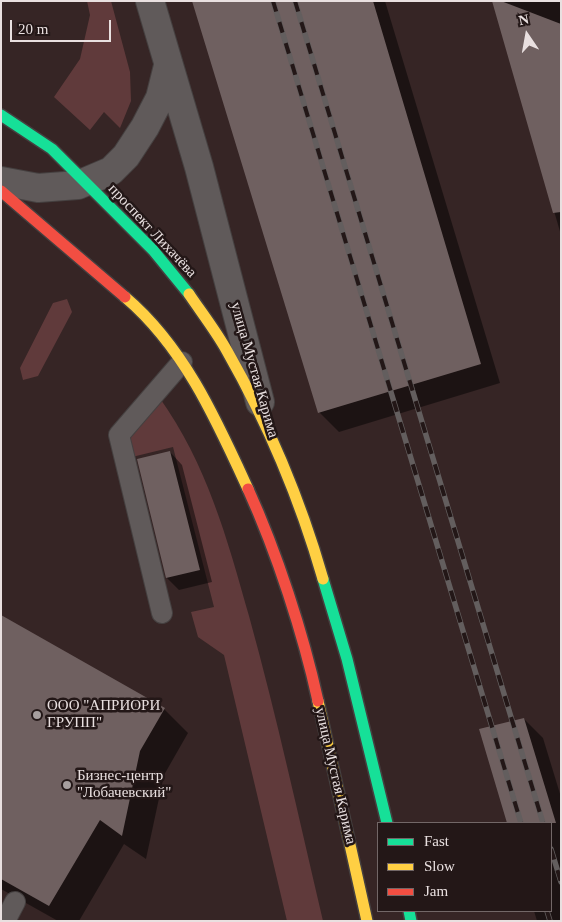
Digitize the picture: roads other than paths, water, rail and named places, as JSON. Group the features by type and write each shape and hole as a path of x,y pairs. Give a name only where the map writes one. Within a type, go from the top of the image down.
{"street":[{"name":"улица Мустая Карима","path":"150,1 199,167 265,422 310,532 347,659 387,822"},
{"path":"1,181 38,188 78,185 111,172 126,156 160,98 168,66"},
{"name":"проспект Лихачёва","path":"1,115 52,149 153,250 187,291 226,349 265,422"},
{"path":"1,191 131,302 159,330 182,362"},
{"name":"улица Мустая Карима","path":"182,362 224,437 262,520 310,664 367,921"}],"lane":[{"path":"162,613 119,435 182,362"},
{"path":"5,921 15,902"}],"railway":[{"path":"273,1 521,822"},
{"path":"295,1 543,822"},
{"path":"552,852 561,882"},
{"path":"547,912 550,921"}],"place":[{"name":"ООО \"АПРИОРИ ГРУПП\"","path":"37,715"},
{"name":"Бизнес-центр \"Лобачевский\"","path":"67,785"}]}
